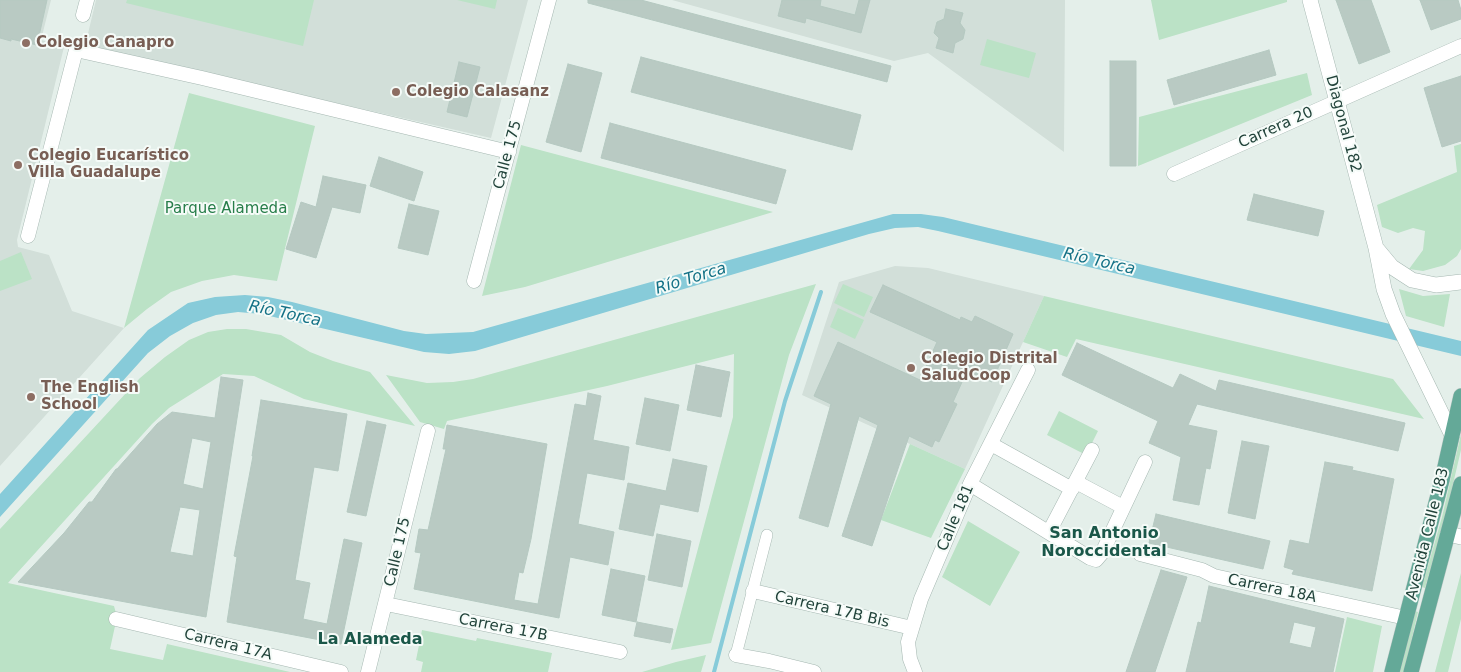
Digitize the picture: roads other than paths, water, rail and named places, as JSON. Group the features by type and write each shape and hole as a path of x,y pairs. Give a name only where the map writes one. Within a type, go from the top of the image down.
{"main road":[{"name":"Avenida Calle 183","path":"1392,672 1461,396"},
{"name":"Avenida Calle 183","path":"1411,672 1455,535 1461,484"}],"street":[{"path":"83,15 87,0"},
{"name":"Calle 175","path":"474,281 549,0"},
{"name":"Diagonal 182","path":"1310,0 1376,248 1382,280 1393,314 1452,435"},
{"name":"Carrera 20","path":"1174,174 1461,46"},
{"path":"28,236 76,50 202,78 509,152"},
{"name":"Diagonal 182","path":"1376,248 1392,267 1412,280 1436,285 1461,282"},
{"name":"Calle 181","path":"915,672 910,659 908,642 921,599 970,484 1028,370"},
{"name":"Calle 175","path":"368,672 428,431"},
{"path":"991,444 1074,486 1123,507"},
{"path":"1049,532 1092,450"},
{"path":"970,484 1096,560 1102,553 1145,462"},
{"path":"767,535 736,655 814,672"},
{"name":"Carrera 18A","path":"1140,554 1202,570 1214,576 1406,618"},
{"name":"Carrera 17B Bis","path":"753,591 912,628"},
{"name":"Carrera 17B","path":"386,604 620,652"},
{"name":"Carrera 17A","path":"116,619 341,672"},
{"path":"756,672 769,661"}],"water":[{"name":"Río Torca","path":"893,214 921,214 943,217 1461,341 1461,356 938,231 918,227 895,228 869,234 475,351 449,354 424,352 261,314 238,312 216,315 193,323 170,336 148,353 0,517 0,494 148,330 188,303 215,297 245,295 268,297 404,331 426,334 473,332"}],"waterway":[{"path":"714,672 785,401 821,292"}],"place":[{"name":"Colegio Canapro","path":"26,43"},
{"name":"Colegio Calasanz","path":"396,92"},
{"name":"Colegio Eucarístico Villa Guadalupe","path":"18,165"},
{"name":"Colegio Distrital SaludCoop","path":"911,368"},
{"name":"The English School","path":"31,397"}],"district":[{"name":"San Antonio Noroccidental","path":"1104,543"},
{"name":"La Alameda","path":"370,640"}],"park label":[{"name":"Parque Alameda","path":"226,209"}]}
